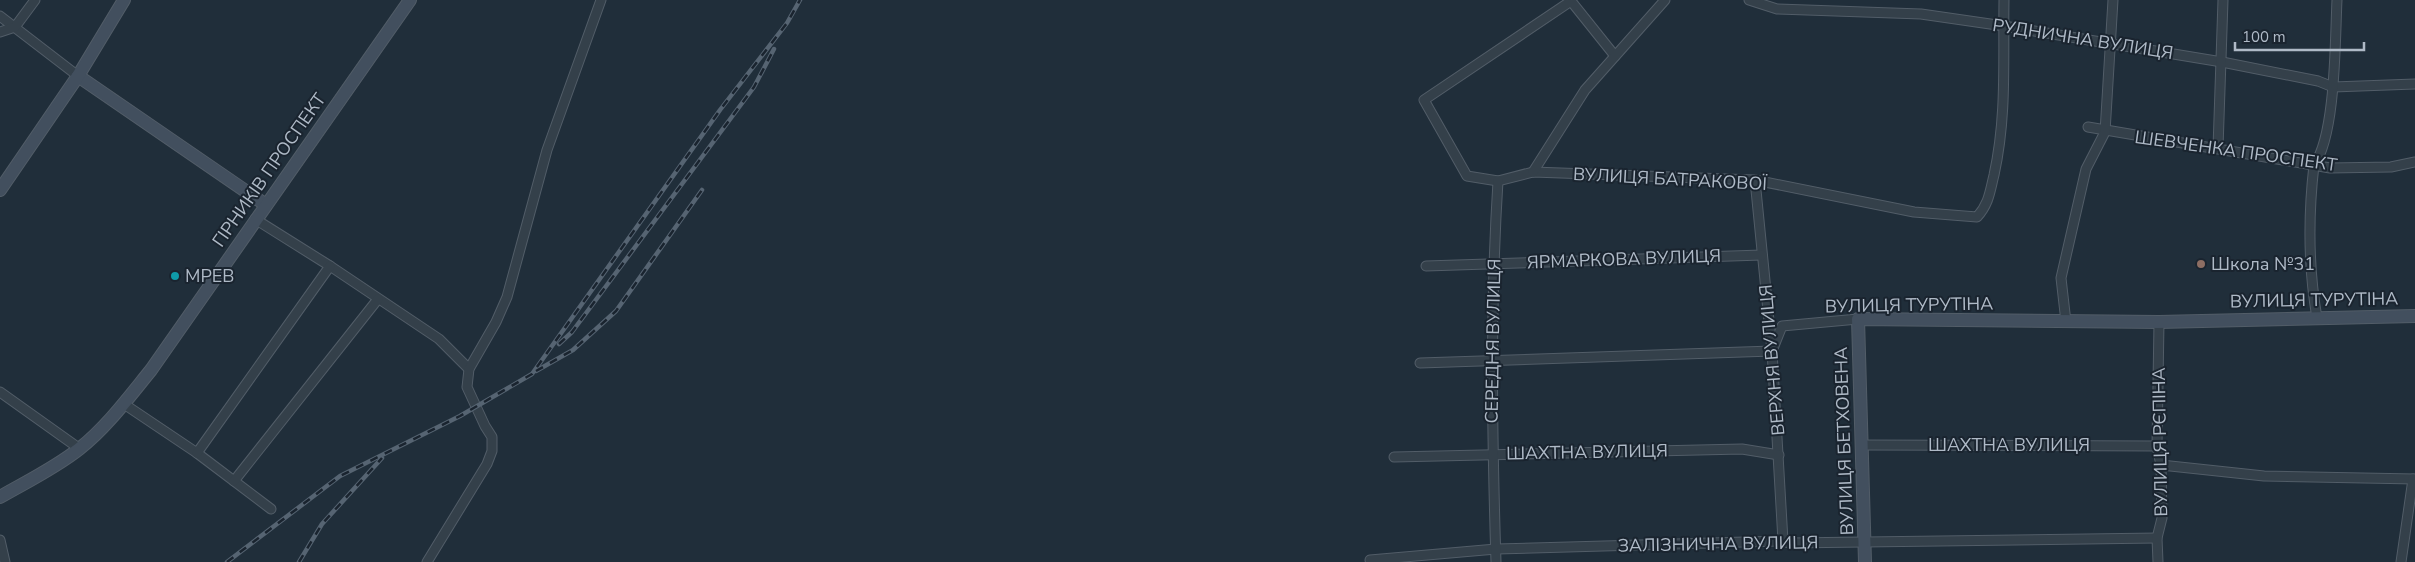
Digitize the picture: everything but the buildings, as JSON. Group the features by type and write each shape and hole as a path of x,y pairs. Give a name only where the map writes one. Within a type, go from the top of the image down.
{"street":[{"path":"0,32 15,27 35,0"},
{"path":"0,190 78,76 124,0"},
{"name":"ГІРНИКІВ ПРОСПЕКТ","path":"0,497 59,464 80,448 124,404 151,370 410,0"},
{"path":"427,562 487,464 492,451 492,437 467,387 469,369 496,322 507,297 547,150 600,0"},
{"path":"1533,172 1585,90 1665,0"},
{"name":"РУДНИЧНА ВУЛИЦЯ","path":"1749,0 1777,9 1920,14 2004,26 2222,62 2318,81 2333,87 2415,84"},
{"path":"2004,0 2004,26"},
{"path":"2066,322 2061,278 2086,169 2105,132 2112,44 2113,0"},
{"path":"2218,148 2223,0"},
{"path":"2317,318 2310,279 2308,214 2314,165 2318,159 2328,121 2333,87 2337,0"},
{"path":"1498,181 1467,176 1424,100 1571,1 1615,56"},
{"path":"0,16 78,76 266,205"},
{"name":"ВУЛИЦЯ БАТРАКОВОЇ","path":"1498,181 1533,172 1755,180 1914,212 1977,217 1986,207 2000,149 2004,107 2004,26"},
{"name":"ШЕВЧЕНКА ПРОСПЕКТ","path":"2088,127 2105,132 2218,148 2330,168 2391,167 2415,162"},
{"name":"ВЕРХНЯ ВУЛИЦЯ","path":"1755,180 1772,351 1783,541"},
{"name":"СЕРЕДНЯ ВУЛИЦЯ","path":"1496,562 1492,455 1492,359 1493,262 1498,181"},
{"path":"255,220 330,266 439,339 469,369"},
{"name":"ЯРМАРКОВА ВУЛИЦЯ","path":"1426,266 1493,262 1762,254"},
{"path":"198,453 330,266"},
{"path":"234,480 378,299"},
{"name":"ВУЛИЦЯ ТУРУТІНА","path":"1772,351 1782,326 1858,319 2159,322 2415,316"},
{"name":"ВУЛИЦЯ БЕТХОВЕНА","path":"1858,319 1865,562"},
{"name":"ВУЛИЦЯ РЄПІНА","path":"2158,562 2157,538 2162,518 2161,465 2157,446 2159,322"},
{"path":"1420,363 1492,359 1772,351"},
{"path":"0,392 80,448"},
{"path":"124,404 198,453 271,509"},
{"name":"ШАХТНА ВУЛИЦЯ","path":"1861,445 2157,446"},
{"name":"ШАХТНА ВУЛИЦЯ","path":"1394,457 1742,449 1779,455"},
{"path":"2161,465 2264,476 2414,479 2401,562"},
{"name":"ЗАЛІЗНИЧНА ВУЛИЦЯ","path":"1370,560 1496,549 1783,541 1864,543 2157,538"},
{"path":"0,540 5,562"}],"railway":[{"path":"227,562 340,476 460,416 532,374 720,110 787,23 800,0"},
{"path":"559,344 572,332 754,87 774,49"},
{"path":"536,371 573,350 616,311 702,190"},
{"path":"299,562 322,524 382,458"}],"place":[{"name":"Школа №31","path":"2201,264"},
{"name":"МРЕВ","path":"175,276"}]}
